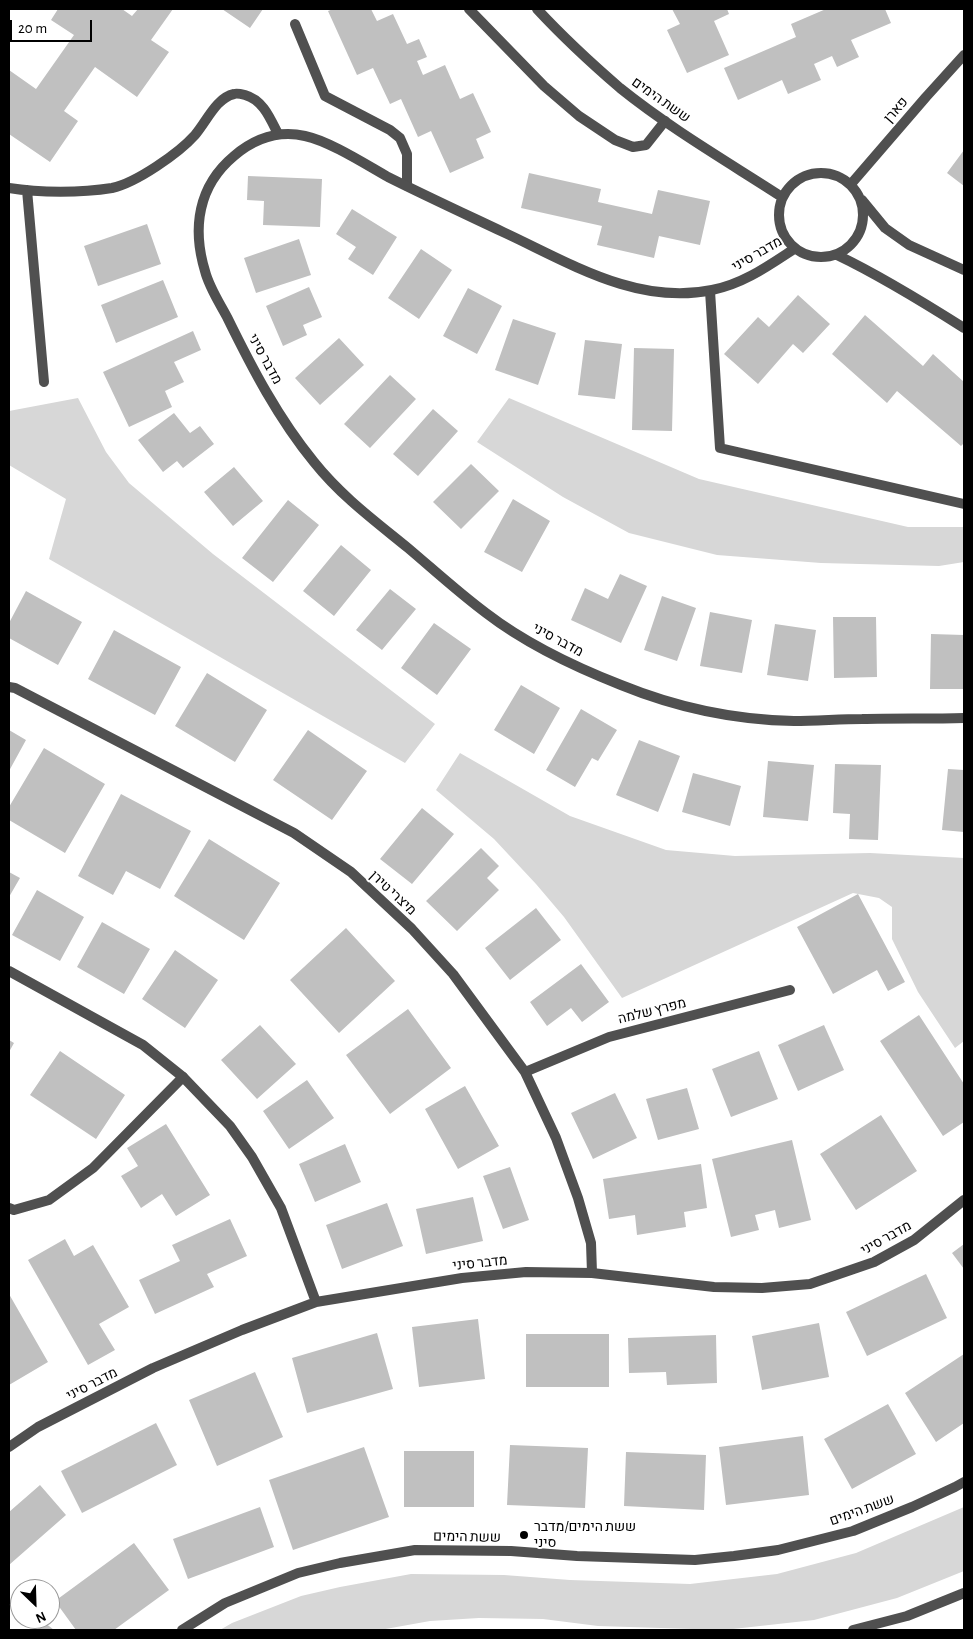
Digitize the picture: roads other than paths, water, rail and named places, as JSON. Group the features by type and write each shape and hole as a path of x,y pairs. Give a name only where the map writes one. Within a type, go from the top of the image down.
{"street":[{"path":"469,9 544,86 579,116 615,140 633,147 646,145 665,121"},
{"name":"ששת הימים","path":"537,9 574,47 621,88 665,121 782,197"},
{"path":"295,24 325,96 390,130 400,138 407,154 407,186"},
{"name":"פארן","path":"851,184 964,55"},
{"path":"9,188 58,191 114,187 148,173 167,160 194,136 222,98 236,93 254,98 269,115 278,134"},
{"name":"מדבר סיני","path":"794,249 740,282 710,291 672,294 632,288 590,273 407,186 322,141 304,135 278,134 252,142 230,159 210,182 201,207 198,237 206,274 248,360 287,426 315,464 346,498 488,615 568,662 661,700 755,718 793,721 964,718"},
{"path":"860,196 864,210 863,225 857,239 850,247 837,255 822,258 807,256 794,249 786,240 780,226 778,211 782,197 791,185 809,174 824,172 838,176 851,184 885,228 909,245 964,270"},
{"path":"27,190 44,382"},
{"path":"837,255 895,285 964,328"},
{"path":"710,291 720,448 964,504"},
{"name":"מיצרי טירן","path":"9,687 24,692 294,834 351,872 412,929 453,974 525,1072 556,1138 578,1198 591,1243 592,1273"},
{"path":"9,971 143,1046 183,1077 230,1126 252,1157 281,1208 316,1302"},
{"name":"מפרץ שלמה","path":"525,1072 609,1037 790,990"},
{"path":"9,1208 14,1210 49,1200 93,1168 183,1077"},
{"name":"מדבר סיני","path":"9,1446 38,1427 153,1368 233,1333 316,1302 462,1278 526,1272 592,1273 714,1287 762,1288 810,1284 874,1262 914,1240 964,1200"},
{"name":"ששת הימים","path":"182,1630 225,1603 298,1573 340,1563 414,1550 510,1551 577,1556 695,1560 769,1552 853,1531 964,1482"},
{"path":"853,1630 907,1616 964,1593"}],"place":[{"name":"ששת הימים/מדבר סיני","path":"524,1535"}]}
